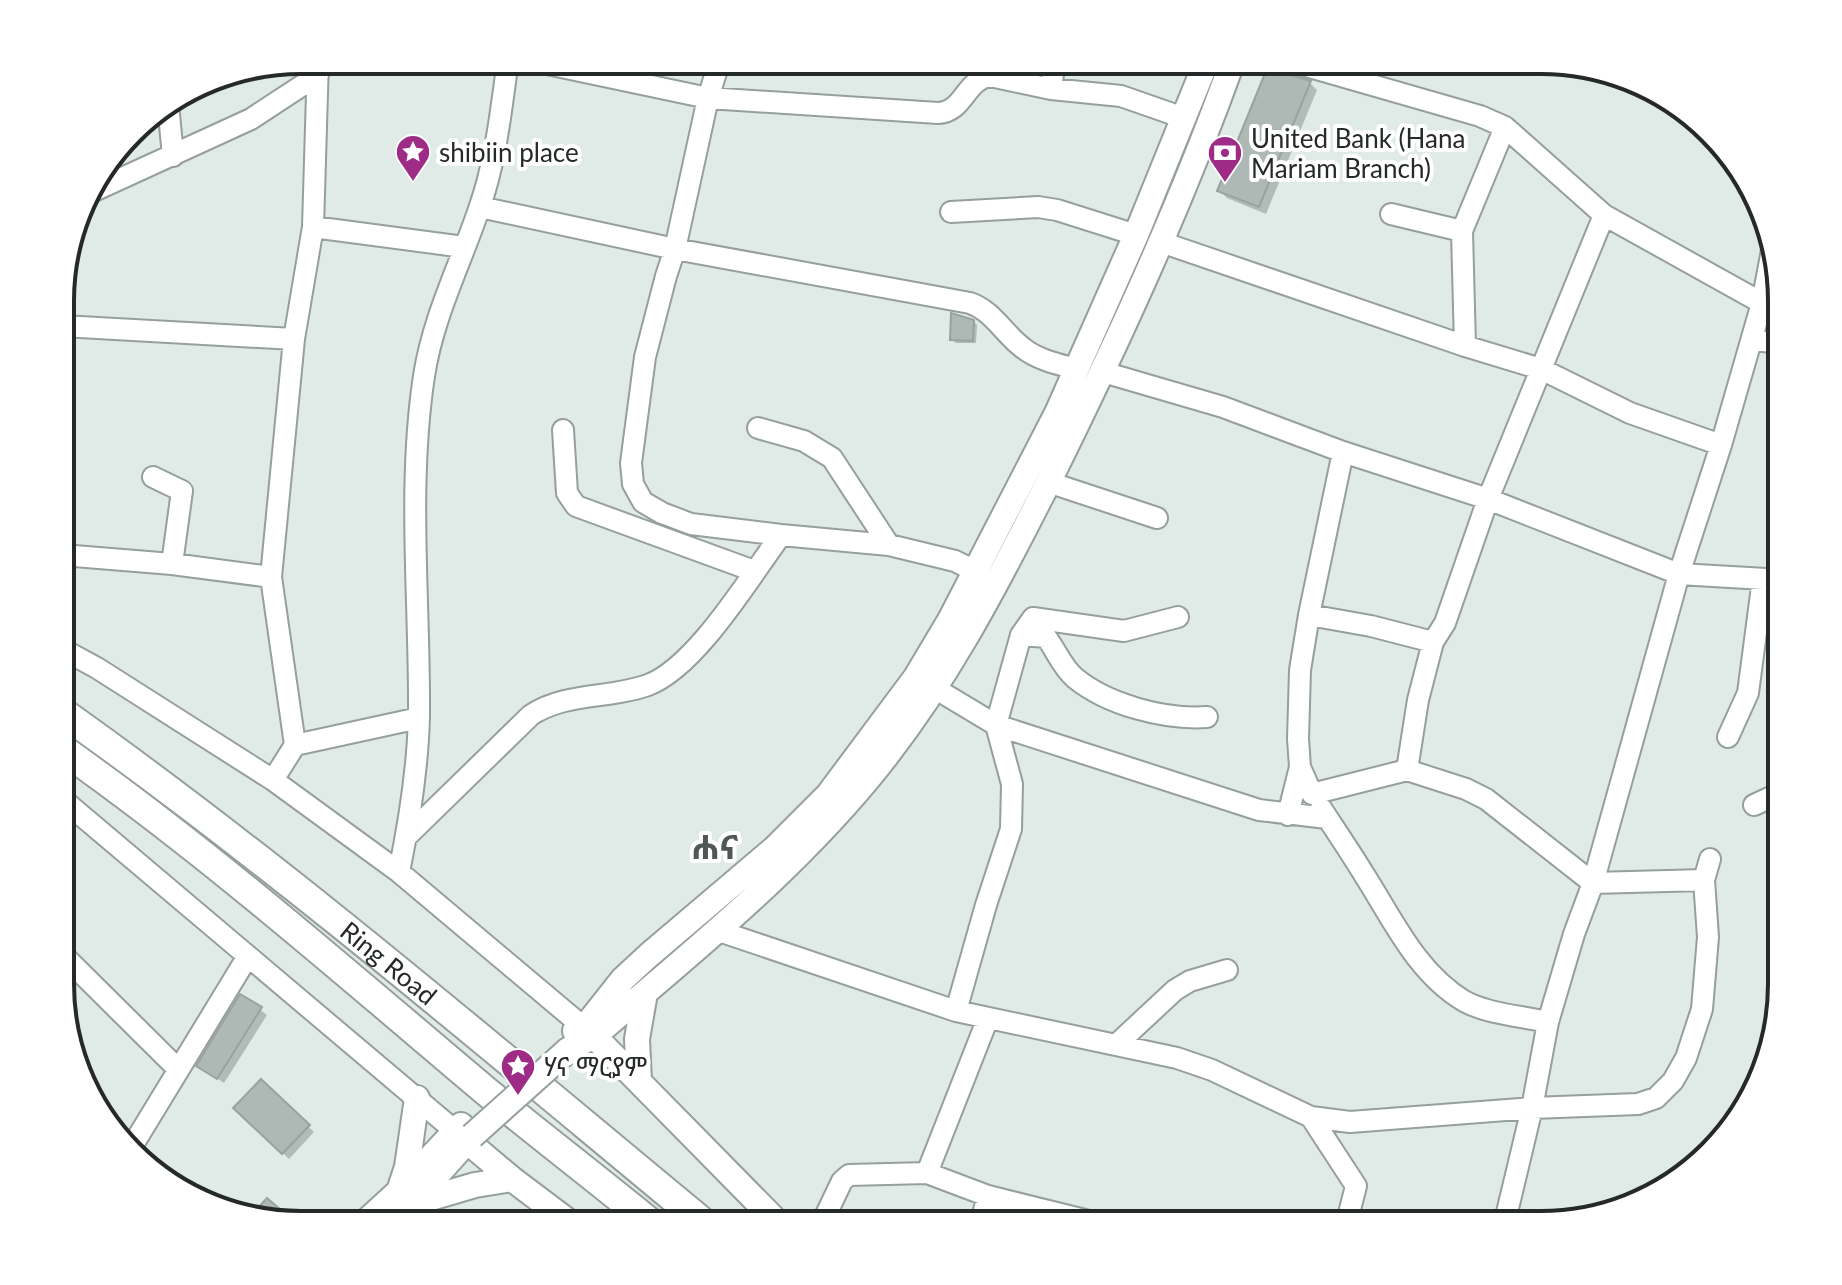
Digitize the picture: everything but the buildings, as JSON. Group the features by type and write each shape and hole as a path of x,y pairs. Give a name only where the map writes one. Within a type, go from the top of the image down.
{"highway":[{"name":"Ring Road","path":"74,721 170,789 336,919 689,1211"},
{"name":"Ring Road","path":"74,758 296,930 489,1094 635,1211"}],"main road":[{"path":"589,1032 632,971 775,848 828,795 916,677 1057,413 1136,235 1201,74"},
{"path":"384,1211 405,1198 464,1133 562,1045 589,1032 645,993 794,862 868,779 936,689 980,617 1103,372 1204,142 1228,74"},
{"path":"998,527 1021,537"},
{"path":"639,1081 637,1039 645,993"},
{"path":"589,1032 766,1211"},
{"path":"399,1211 405,1198 417,1098"},
{"path":"464,1133 512,1179 554,1211"},
{"path":"405,1198 512,1179"}],"street":[{"path":"107,183 251,119 309,74"},
{"path":"273,780 295,745 271,577 294,339 313,227 318,74"},
{"path":"399,872 406,837 419,718 415,460 424,375 435,326 480,207 498,133 506,74"},
{"path":"594,74 708,98 938,113 955,108 981,78 990,76 1051,89 1121,96 1184,118"},
{"path":"716,74 675,249 645,357 631,463 633,484 643,502 691,524 889,545 955,561 975,571"},
{"path":"1051,89 1053,74"},
{"path":"1334,74 1480,116 1505,127 1604,215 1762,303"},
{"path":"169,116 173,156"},
{"path":"1465,346 1462,231 1505,127"},
{"path":"480,207 675,249 970,303 981,307 1022,348 1039,358 1076,369"},
{"path":"951,212 1038,207 1136,235"},
{"path":"1391,214 1462,231"},
{"path":"1407,770 1418,700 1433,642 1445,623 1488,499 1604,215"},
{"path":"313,227 464,247"},
{"path":"1161,242 1541,369 1630,413 1721,445"},
{"path":"1507,1211 1532,1108 1548,1022 1593,883 1679,574 1752,340 1767,278"},
{"path":"74,327 294,339"},
{"path":"1752,340 1768,342"},
{"path":"1103,372 1223,407 1343,452 1488,499 1679,574 1768,580"},
{"path":"758,428 804,441 832,458 889,545"},
{"path":"563,430 567,493 576,506 754,571"},
{"path":"1288,815 1300,767 1300,670 1343,452"},
{"path":"153,477 182,491 172,564"},
{"path":"1048,482 1157,518"},
{"path":"406,837 531,715 560,701 626,691 649,685 670,674 691,657 781,535"},
{"path":"74,556 172,564 271,577"},
{"path":"1728,737 1750,685 1768,599"},
{"path":"1309,615 1371,626 1433,642"},
{"path":"956,1011 1011,829 1012,784 996,725 1021,635 1033,618 1124,631 1178,617"},
{"path":"1021,635 1046,637 1057,657 1075,678 1114,700 1166,716 1207,717"},
{"path":"74,656 273,780 399,872 589,1032"},
{"path":"936,689 996,725 1259,810 1327,818"},
{"path":"295,745 419,718"},
{"path":"1300,767 1312,794 1399,933 1440,982 1464,1001 1548,1022"},
{"path":"1312,794 1407,770 1466,789 1486,799 1593,883 1704,880"},
{"path":"1754,805 1768,798"},
{"path":"74,809 417,1098 464,1133"},
{"path":"716,930 956,1011 1177,1058 1212,1070 1311,1117 1350,1122 1384,1121 1532,1108 1638,1104 1656,1098 1673,1081 1686,1058 1702,1009 1708,937 1704,880 1710,859"},
{"path":"136,1139 248,956"},
{"path":"74,966 178,1069"},
{"path":"1117,1044 1175,990 1190,981 1227,970"},
{"path":"927,1173 988,1018"},
{"path":"1311,1117 1356,1186 1350,1211"},
{"path":"828,1211 842,1181 849,1175 927,1173 988,1196 1049,1211"},
{"path":"984,1211 988,1196"}],"place":[{"name":"shibiin place","path":"413,183"},
{"name":"United Bank (Hana Mariam Branch)","path":"1225,184"},
{"name":"ሃና ማርያም","path":"518,1097"}],"district":[{"name":"ሐና","path":"715,845"}]}
